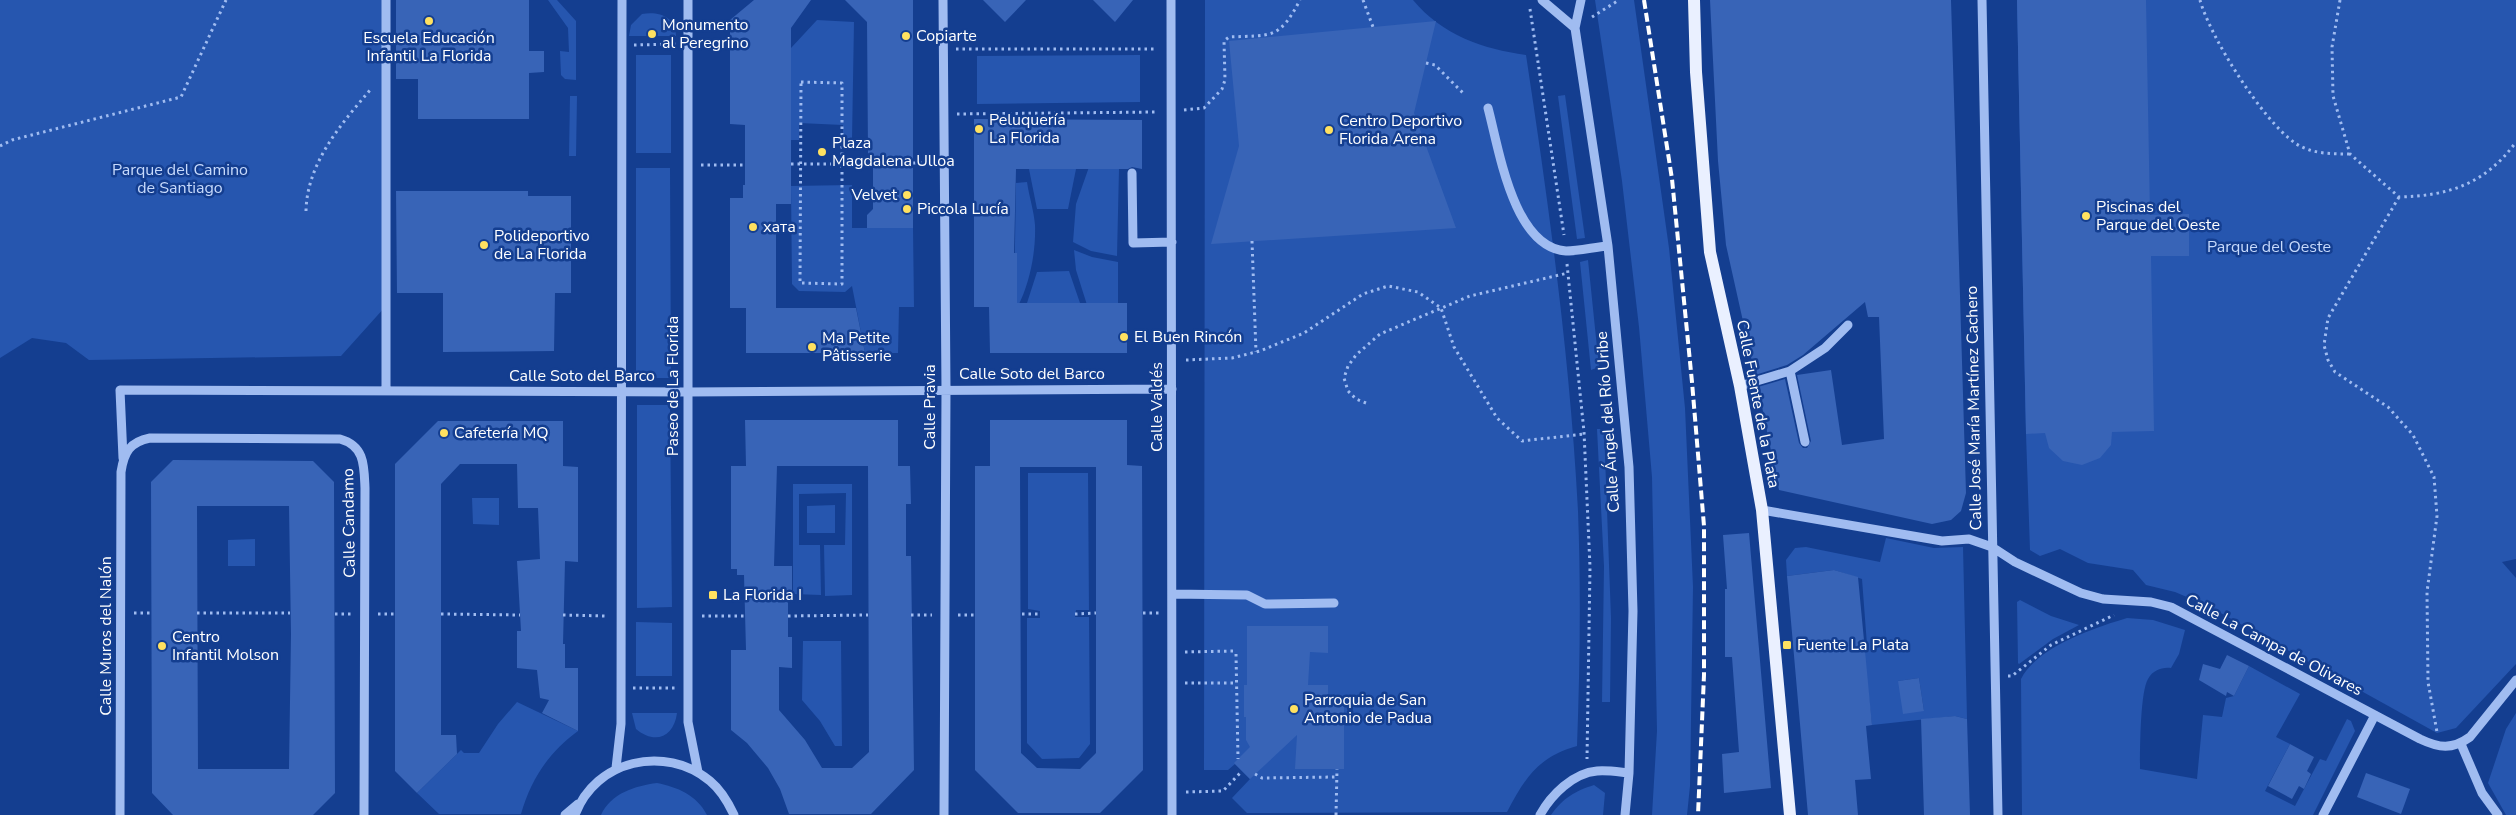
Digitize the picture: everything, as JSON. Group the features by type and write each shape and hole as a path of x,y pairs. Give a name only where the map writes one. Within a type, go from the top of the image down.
{"main road":[{"name":"Calle Fuente de la Plata","path":"1694,0 1696,72 1710,252 1740,386 1762,510 1790,815"}],"street":[{"path":"386,0 386,390"},
{"path":"616,768 621,724 622,0"},
{"name":"Paseo de La Florida","path":"688,0 688,722 698,772"},
{"name":"Calle Pravia","path":"943,0 946,388 944,815"},
{"name":"Calle Valdés","path":"1172,0 1172,815"},
{"path":"1542,0 1575,28"},
{"name":"Calle Ángel del Río Uribe","path":"1581,0 1575,28 1608,246 1629,467 1633,611 1629,773 1625,815"},
{"name":"Calle José María Martínez Cachero","path":"1982,0 1998,815"},
{"path":"1488,108 1520,216 1535,236 1550,246 1566,250 1608,246"},
{"path":"1132,173 1133,243 1172,242"},
{"path":"1740,386 1790,372 1826,348 1848,325"},
{"path":"1790,372 1805,442"},
{"name":"Calle Soto del Barco","path":"123,458 120,390 620,390 688,392 946,388 1172,389"},
{"name":"Calle Candamo","path":"123,458 133,443 150,438 340,439 356,446 364,463 365,488 364,815"},
{"name":"Calle Muros del Nalón","path":"120,815 120,472 123,458"},
{"name":"Calle La Campa de Olivares","path":"1762,510 1942,541 1969,539 1992,547 2062,586 2103,599 2151,602 2188,614 2431,745 2441,748"},
{"path":"1172,594 1247,595 1266,604 1334,603"},
{"path":"2441,748 2461,744 2478,728 2516,680"},
{"path":"2323,815 2375,715"},
{"path":"2461,744 2482,793 2498,815"},
{"path":"565,815 580,802 592,785 616,768 638,761 659,760 679,764 698,772 712,782 726,798 734,815"},
{"path":"1540,815 1552,795 1573,780 1596,771 1629,773"},
{"path":"575,815 580,802"}],"path":[{"path":"0,146 12,140 181,97 226,0"},
{"path":"944,114 1172,111 1204,108 1222,89 1225,73 1224,41 1229,37 1264,37 1278,32 1288,22 1300,0"},
{"path":"1363,0 1373,27"},
{"path":"1529,0 1566,250 1584,434 1590,568 1587,774"},
{"path":"1598,12 1619,0"},
{"path":"2200,0 2203,11 2228,57 2266,115 2295,143 2321,153 2350,154"},
{"path":"2340,0 2332,46 2333,96 2350,154 2399,197 2426,197 2462,188 2502,161 2516,142"},
{"path":"621,45 688,44"},
{"path":"943,49 1172,49"},
{"path":"1426,63 1435,64 1465,95"},
{"path":"306,212 306,194 312,177 336,131 386,73"},
{"path":"1225,73 1232,73"},
{"path":"800,82 842,83 842,164 842,284 800,283 800,82"},
{"path":"791,164 873,164"},
{"path":"688,165 745,165"},
{"path":"2399,197 2328,318 2324,345 2328,360 2336,372 2388,407 2413,435 2434,477 2437,516 2427,592 2428,682 2441,748"},
{"path":"1252,241 1256,352"},
{"path":"1366,403 1356,399 1348,391 1344,378 1348,366 1356,355 1380,334 1470,296 1568,273"},
{"path":"1172,360 1232,358 1256,352 1304,333 1362,294 1388,286 1418,292 1441,308 1454,347 1497,418 1522,441 1584,434"},
{"path":"1995,676 2012,676 2051,645 2116,614 2123,600"},
{"path":"198,613 290,614"},
{"path":"441,614 520,615"},
{"path":"1022,614 1040,614"},
{"path":"1076,614 1096,614"},
{"path":"563,615 621,616"},
{"path":"788,616 868,615"},
{"path":"688,616 746,616"},
{"path":"1172,653 1235,653 1238,759"},
{"path":"1172,683 1236,683"},
{"path":"621,687 688,689"},
{"path":"1336,815 1337,769"},
{"path":"1172,792 1223,791 1242,771"},
{"path":"1255,774 1262,778 1336,777"}],"green space":[{"name":"Parque del Camino de Santiago","path":"0,0 386,0 385,307 341,356 89,360 66,343 32,338 0,358"},
{"path":"548,0 557,0 576,21 576,80 565,79 561,75 560,51 569,52 568,28"},
{"path":"1205,0 1413,0 1437,23 1464,38 1494,49 1526,55 1543,168 1570,396 1579,540 1579,687 1577,746 1552,756 1534,770 1520,789 1507,812 1247,813 1232,798 1250,779 1235,764 1228,770 1204,770"},
{"path":"1595,0 1634,0 1669,248 1685,408 1693,587 1690,786 1687,815 1652,815 1657,731 1652,477 1639,327 1622,181"},
{"name":"Parque del Oeste","path":"2017,0 2516,0 2516,559 2502,562 2516,578 2516,664 2456,728 2437,733 2208,606 2175,592 2146,585 2133,570 2088,563 2060,549 2040,556 2030,550"},
{"path":"654,13 670,20 675,29 676,36 629,36 631,25 642,14"},
{"path":"817,20 854,22 852,140 843,140 843,125 799,123 799,140 791,140 791,48"},
{"path":"636,55 671,55 671,153 636,153"},
{"path":"1140,55 1140,102 977,104 977,56"},
{"path":"1565,95 1585,238 1577,239 1558,96"},
{"path":"570,96 577,96 576,156 569,156"},
{"path":"1089,167 1119,169 1117,256 1091,251 1073,242 1076,204"},
{"path":"636,168 670,168 671,378 636,378"},
{"path":"1029,169 1076,169 1068,209 1037,209"},
{"path":"1027,182 1035,235 1029,277 1018,306 1014,305 1016,183"},
{"path":"852,185 852,228 913,228 914,307 899,307 898,353 865,353 852,286 845,292 799,291 792,284 791,186"},
{"path":"1074,250 1092,257 1118,262 1118,303 1087,305 1076,270"},
{"path":"1588,260 1599,367 1591,370 1580,262"},
{"path":"1069,271 1080,303 1027,303 1037,272"},
{"path":"637,405 670,405 672,607 637,608"},
{"path":"1597,429 1604,429 1611,618 1610,702 1602,702 1604,566"},
{"path":"1028,473 1088,473 1089,610 1076,610 1075,617 1089,617 1090,744 1079,758 1042,759 1027,743 1027,618 1040,618 1040,611 1028,609"},
{"path":"793,484 852,484 852,595 825,596 824,545 845,545 846,493 799,494 799,545 820,545 821,595 793,594"},
{"path":"472,498 499,498 499,525 473,524"},
{"path":"835,505 835,533 807,533 807,506"},
{"path":"1886,538 1934,548 1963,547 1967,719 1955,716 1872,725 1863,646 1867,645 1862,579 1834,570 1787,576 1786,560 1795,548 1806,547 1880,562","holes":["1919,678 1924,711 1898,681"]},
{"path":"255,539 255,566 228,566 228,540"},
{"path":"2020,600 2051,616 2079,625 2053,639 2019,664 2017,602"},
{"path":"2127,618 2153,620 2185,630 2179,654 2171,668 2155,671 2145,686 2141,722 2140,769 2197,779 2203,715 2222,717 2226,698 2234,696 2249,666 2300,694 2276,737 2290,744 2265,791 2295,806 2320,759 2326,761 2347,719 2351,721 2355,731 2313,815 2022,815 2021,679 2040,657 2053,648 2083,633"},
{"path":"636,622 672,623 672,676 636,676"},
{"path":"803,641 841,641 842,746 835,746 820,721 802,700"},
{"path":"517,702 578,731 558,748 542,767 530,789 521,814 439,814 417,793 461,750 464,753 479,753 498,724"},
{"path":"632,713 677,713 672,728 668,733 662,736 650,737 636,729"},
{"path":"2516,713 2516,815 2506,815 2488,783 2506,729"},
{"path":"657,783 686,793 698,802 707,815 601,815 611,801 624,792 640,786"},
{"path":"1594,785 1605,793 1603,815 1551,815 1570,796"}],"building":[{"path":"396,0 529,0 529,51 544,51 544,72 529,73 529,119 418,119 418,79 396,79"},
{"path":"754,0 811,0 791,28 791,204 776,204 776,308 856,308 865,353 746,353 746,308 730,308 730,198 743,198 743,185 745,185 745,125 730,124 730,20"},
{"path":"845,0 913,0 913,228 867,228 867,215 873,209 873,161 868,153 867,22"},
{"path":"983,0 1026,0 1005,22"},
{"path":"1093,0 1133,0 1115,22"},
{"path":"1710,0 1951,0 1966,493 1961,511 1951,520 1932,524 1779,490 1758,387 1785,379 1799,443 1803,448 1807,448 1811,441 1797,375 1831,370 1842,445 1884,439 1879,317 1868,317 1865,302 1803,355 1787,365 1755,375 1726,245 1718,161"},
{"name":"Piscinas del Parque del Oeste","path":"2017,0 2146,0 2150,215 2189,214 2189,256 2151,256 2154,431 2112,432 2111,445 2100,458 2082,465 2063,461 2049,448 2045,433 2026,434"},
{"name":"Centro Deportivo Florida Arena","path":"1436,21 1414,113 1456,228 1211,244 1239,146 1229,41"},
{"path":"974,119 1142,120 1142,169 1132,167 1128,169 1016,169 1014,253 1017,253 1017,303 1127,303 1127,353 990,353 989,307 974,307"},
{"name":"Polideportivo de La Florida","path":"396,191 528,191 528,196 571,196 571,293 555,293 554,351 443,352 443,293 397,293"},
{"path":"745,420 898,420 898,466 910,466 911,504 906,504 906,556 911,556 914,770 871,814 789,814 780,789 768,768 747,743 731,730 731,650 746,650 744,575 737,575 737,569 731,569 731,466 746,466","holes":["777,466 868,466 869,752 852,768 822,768 805,740 779,710 779,667 792,668 792,637 788,637 788,592 792,593 792,566 774,566"]},
{"path":"990,420 1127,420 1127,465 1142,466 1143,770 1100,813 1018,813 975,770 975,466 990,466","holes":["1020,467 1096,467 1096,753 1080,769 1037,768 1021,753"]},
{"path":"438,421 563,421 563,466 578,467 578,562 565,561 563,644 565,644 565,668 578,668 578,731 542,713 549,700 540,698 537,670 517,668 517,631 521,631 517,561 540,559 538,508 518,508 517,464 460,464 441,484 441,735 456,735 457,754 417,793 395,771 395,464"},
{"path":"173,460 313,461 334,482 335,793 313,815 173,815 152,793 151,482","holes":["197,506 289,506 291,634 289,769 198,769"]},
{"path":"1749,533 1771,788 1724,793 1722,754 1739,752 1732,657 1725,657 1725,589 1727,589 1723,535"},
{"path":"1834,570 1858,577 1872,725 1866,726 1871,779 1855,780 1858,815 1808,815 1787,576"},
{"name":"Parroquia de San Antonio de Padua","path":"1247,626 1328,626 1328,653 1310,652 1308,685 1328,685 1328,700 1344,699 1344,769 1295,769 1297,735 1250,779 1234,763 1250,747 1246,740 1246,717 1244,717 1244,685 1247,685"},
{"path":"2227,655 2249,666 2234,696 2227,692 2226,696 2199,680 2203,664 2220,669"},
{"path":"1919,678 1924,711 1903,714 1898,681"},
{"path":"1955,716 1967,719 1970,815 1924,815 1921,719"},
{"path":"2290,744 2314,757 2307,771 2311,774 2304,789 2299,786 2292,799 2268,786"},
{"path":"2366,773 2410,789 2401,814 2357,797"}],"railway":[{"path":"1644,0 1672,179 1704,526 1704,675 1698,815"}],"place":[{"name":"Escuela Educación Infantil La Florida","path":"429,21"},
{"name":"Monumento al Peregrino","path":"652,34"},
{"name":"Copiarte","path":"906,36"},
{"name":"Peluquería La Florida","path":"979,129"},
{"name":"Centro Deportivo Florida Arena","path":"1329,130"},
{"name":"Plaza Magdalena Ulloa","path":"822,152"},
{"name":"Velvet","path":"907,195"},
{"name":"Piccola Lucía","path":"907,209"},
{"name":"Piscinas del Parque del Oeste","path":"2086,216"},
{"name":"хата","path":"753,227"},
{"name":"Polideportivo de La Florida","path":"484,245"},
{"name":"El Buen Rincón","path":"1124,337"},
{"name":"Ma Petite Pâtisserie","path":"812,347"},
{"name":"Cafetería MQ","path":"444,433"},
{"name":"La Florida I","path":"713,595"},
{"name":"Fuente La Plata","path":"1787,645"},
{"name":"Centro Infantil Molson","path":"162,646"},
{"name":"Parroquia de San Antonio de Padua","path":"1294,709"}]}
